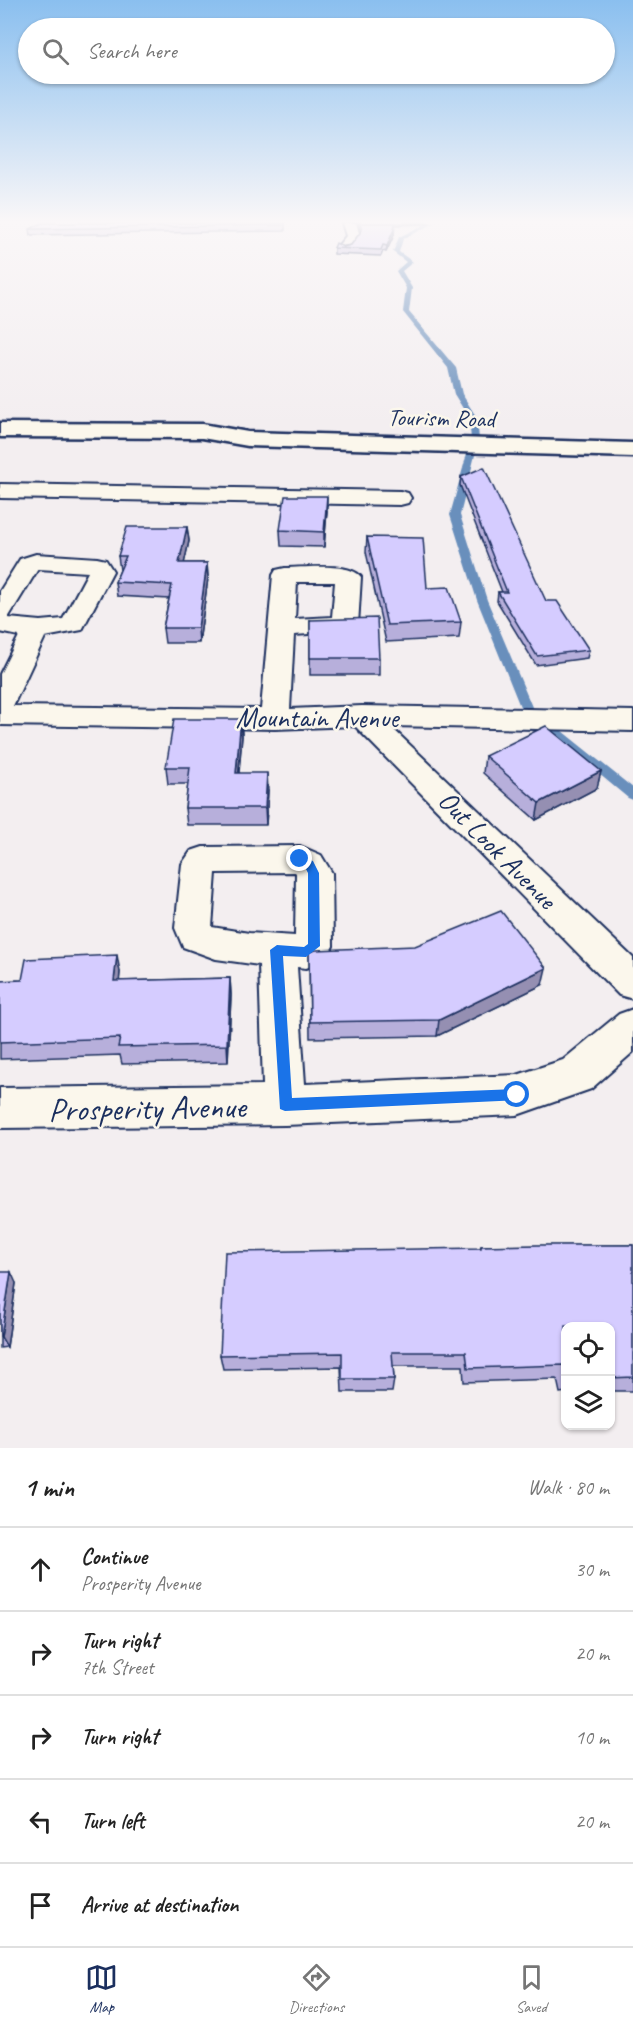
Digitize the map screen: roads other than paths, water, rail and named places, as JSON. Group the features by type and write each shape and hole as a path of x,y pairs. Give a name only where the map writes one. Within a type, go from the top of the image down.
{"main road":[{"name":"Tourism Road","path":"0,430 202,431 248,439 633,450"},
{"name":"Tourism Road","path":"0,444 206,445 248,439"}],"street":[{"path":"0,491 400,498"},
{"path":"0,612 29,564 36,561 100,567 101,571 73,624 63,628 0,624"},
{"path":"275,719 285,575 346,575 348,577 346,623 342,626 282,627"},
{"path":"0,704 36,628"},
{"name":"Mountain Avenue","path":"0,715 275,719 362,716 628,721"},
{"name":"Out Look Avenue","path":"362,716 633,983"},
{"path":"277,950 285,1105"},
{"name":"Prosperity Avenue","path":"0,1108 285,1105 517,1095 576,1076 633,1028"}],"waterway":[{"path":"409,291 406,312 452,368 458,394 473,418 475,439 455,515 482,600 527,709 633,795"}]}
